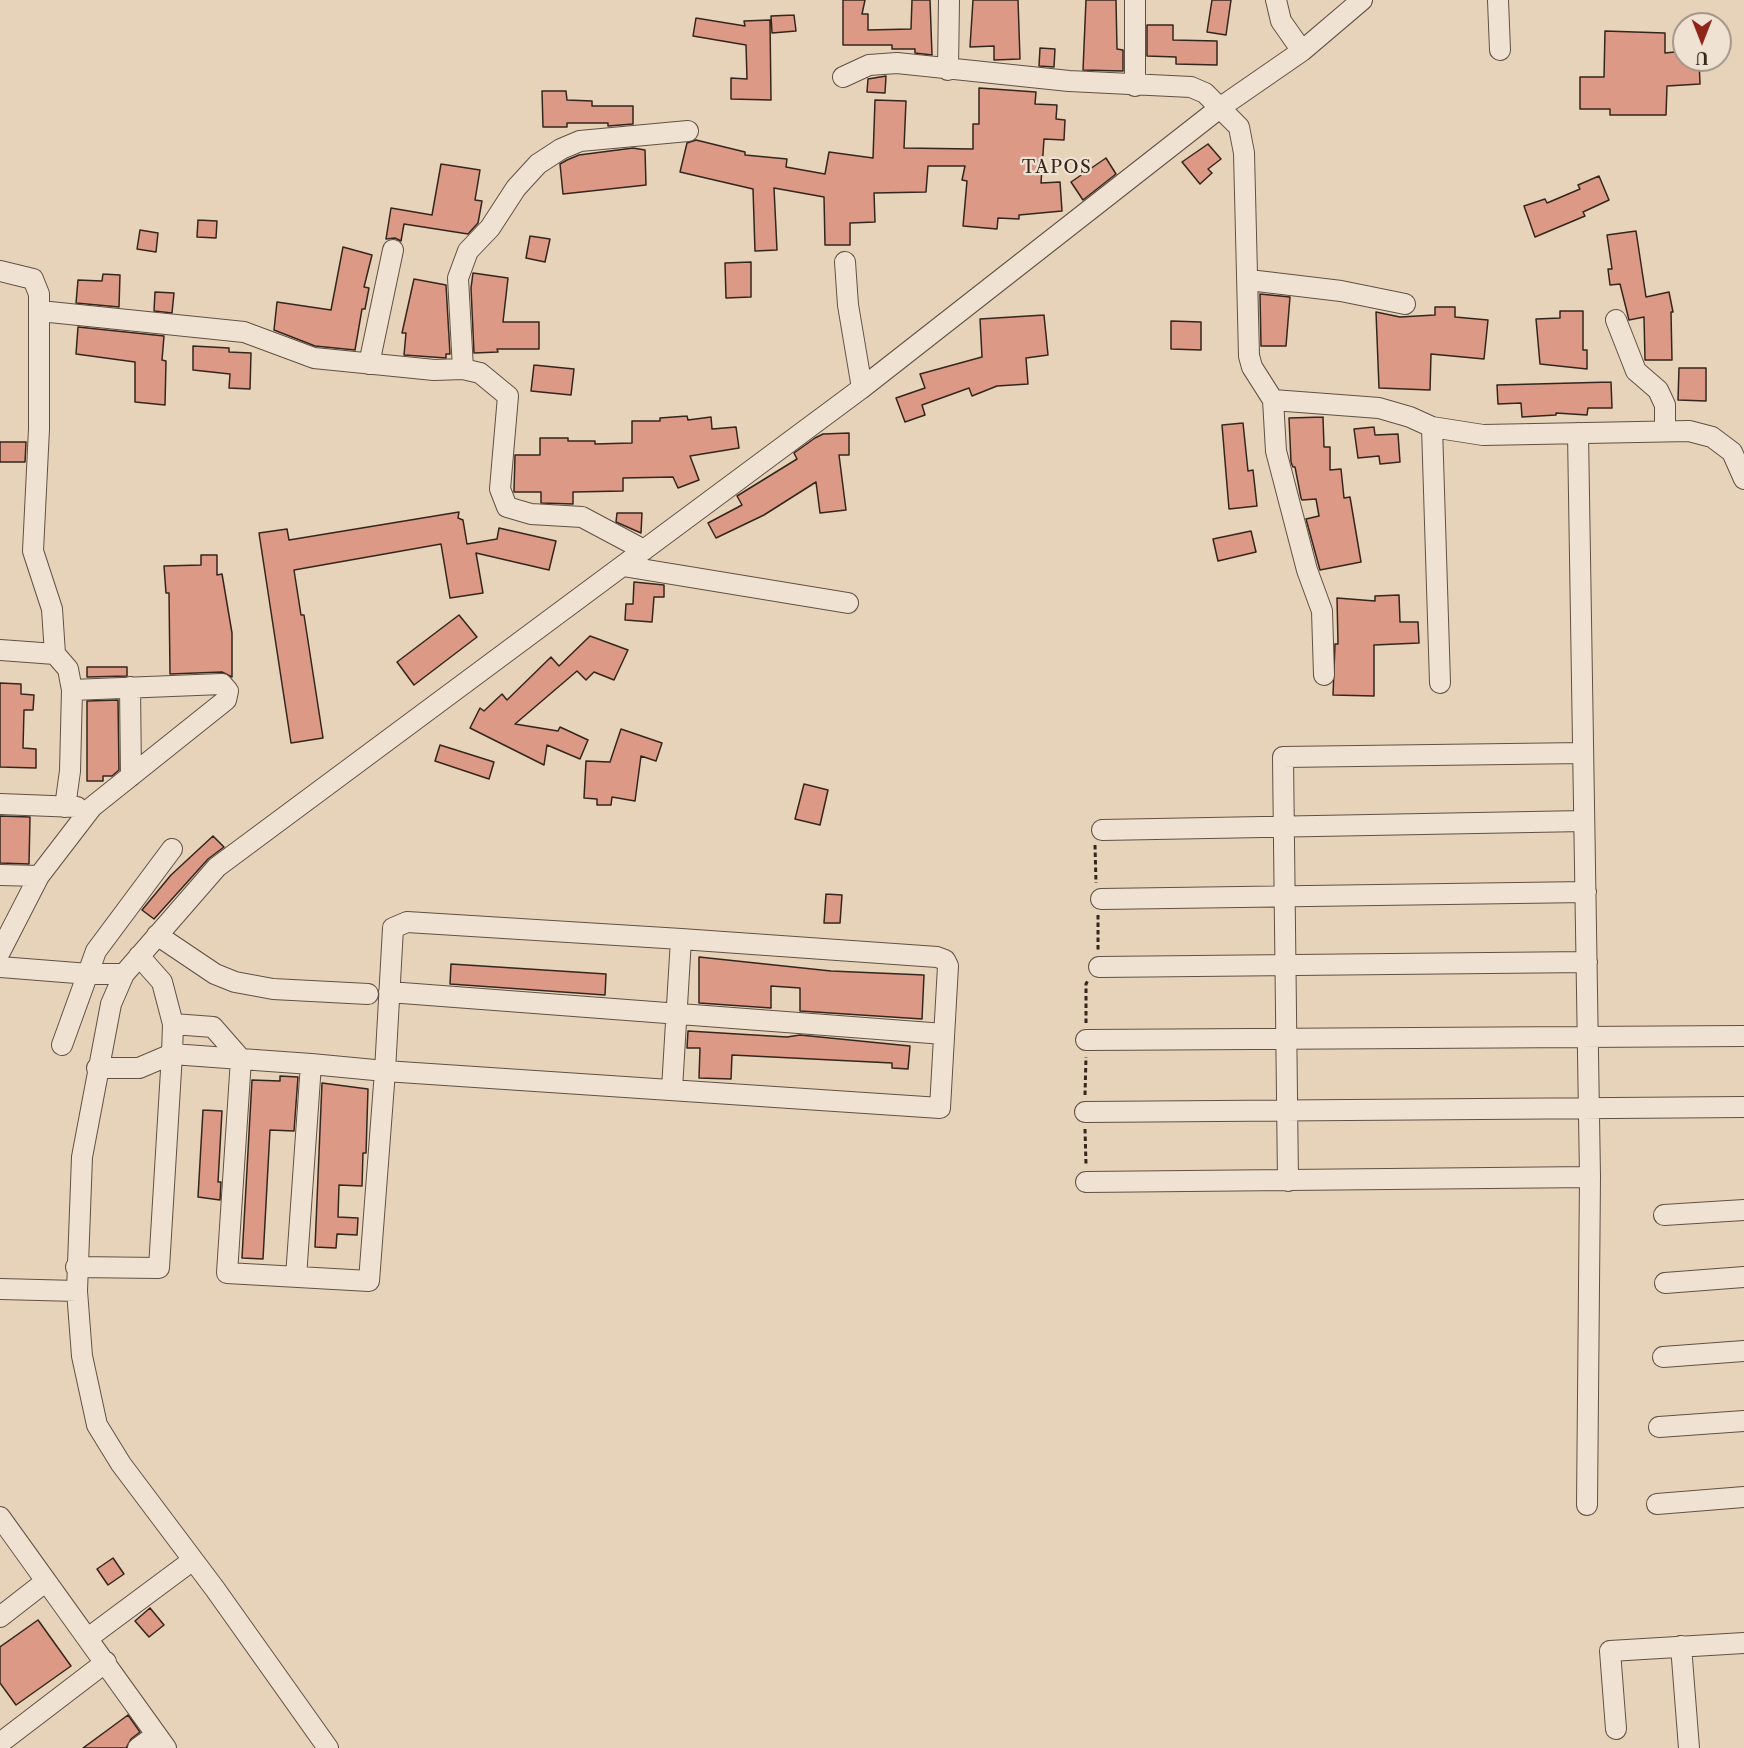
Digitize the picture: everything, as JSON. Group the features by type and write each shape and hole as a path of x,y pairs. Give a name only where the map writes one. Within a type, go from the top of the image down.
{"street":[{"path":"948,70 949,0"},
{"path":"1135,0 1135,86"},
{"path":"1276,0 1281,21 1302,51"},
{"path":"328,1748 121,1464 97,1425 82,1356 77,1291 76,1267 82,1157 97,1068 111,1004 124,974 217,867 862,388 1221,107 1302,51 1362,0"},
{"path":"1498,0 1500,50"},
{"path":"843,77 861,68 879,64 1135,86 1170,84 1191,87 1205,93 1239,128 1244,153 1249,280 1247,329 1249,356 1252,367 1273,400 1276,451 1304,560 1322,611 1324,675"},
{"path":"463,369 458,278 468,251 490,228 516,188 538,164 561,149 580,141 688,131"},
{"path":"369,364 393,250"},
{"path":"845,262 848,306 862,388"},
{"path":"0,271 33,279 39,294 39,429 33,551 52,609 55,654 68,669 72,690 70,771 65,807"},
{"path":"1249,280 1341,291 1405,304"},
{"path":"40,311 244,332 314,358 434,370 463,369 480,373 508,396 500,489 507,507 531,514 582,517 644,550"},
{"path":"1616,320 1636,371 1658,390 1665,405 1665,431"},
{"path":"1273,400 1379,408 1410,417 1432,427 1483,435 1689,431 1712,437 1732,452 1744,479"},
{"path":"1432,427 1440,683"},
{"path":"1578,433 1590,1177 1587,1505"},
{"path":"624,566 848,603"},
{"path":"0,650 55,654"},
{"path":"0,951 39,876 92,807 226,700 228,692 222,684 72,690"},
{"path":"130,687 131,776"},
{"path":"1288,1181 1283,757 1583,753"},
{"path":"0,804 92,807"},
{"path":"1102,830 1584,821"},
{"path":"62,1046 96,951 172,849"},
{"path":"0,875 39,876"},
{"path":"1101,899 1586,892"},
{"path":"97,1068 139,1068 172,1054 241,1059 311,1064 385,1071 940,1108 948,966 945,960 937,957 681,939 407,922 393,928 385,1071 369,1281 227,1273 241,1059 213,1027 173,1024"},
{"path":"157,935 215,974 235,982 273,989 368,994"},
{"path":"672,1089 681,939"},
{"path":"76,1267 159,1268 173,1024 162,982 139,956"},
{"path":"1099,967 1286,963 1587,962"},
{"path":"0,967 89,974 124,974"},
{"path":"389,992 944,1034"},
{"path":"1086,1040 1744,1036"},
{"path":"296,1277 311,1064"},
{"path":"1085,1112 1744,1107"},
{"path":"1086,1182 1590,1177"},
{"path":"1664,1215 1744,1210"},
{"path":"1665,1283 1744,1277"},
{"path":"0,1289 77,1291"},
{"path":"1663,1357 1744,1351"},
{"path":"1659,1427 1744,1421"},
{"path":"1656,1504 1744,1497"},
{"path":"0,1517 45,1582 106,1662 161,1742 138,1748"},
{"path":"88,1638 193,1560"},
{"path":"0,1617 45,1582"},
{"path":"1616,1729 1610,1651 1744,1642"},
{"path":"1681,1647 1689,1748"},
{"path":"0,1743 106,1662"}],"path":[{"path":"1086,1182 1086,984 1099,967 1096,920 1101,899 1097,893 1094,846 1102,830"}],"building":[{"path":"843,0 865,0 862,14 868,14 868,30 911,29 912,0 930,0 932,55 915,53 915,49 892,49 892,45 843,45"},
{"path":"973,0 1018,0 1020,59 994,60 994,46 970,47"},
{"path":"1086,0 1116,0 1117,49 1123,50 1123,71 1083,70"},
{"path":"1212,0 1231,0 1226,35 1207,32"},
{"path":"794,15 796,31 772,33 771,16"},
{"path":"696,18 745,26 744,21 770,20 771,100 731,99 731,78 747,79 746,45 693,36"},
{"path":"1147,25 1173,25 1173,40 1217,41 1217,65 1176,64 1176,57 1147,56"},
{"path":"1605,31 1665,33 1665,53 1672,52 1672,72 1700,72 1700,84 1667,86 1666,115 1610,115 1610,109 1580,109 1580,77 1604,77"},
{"path":"1040,48 1055,49 1054,67 1039,66"},
{"path":"886,76 885,93 867,92 868,79"},
{"path":"979,88 1036,92 1035,104 1057,105 1056,119 1065,120 1064,140 1044,139 1041,183 1060,182 1062,211 1019,215 1019,219 998,218 997,229 963,226 967,181 962,180 965,166 928,166 926,192 874,193 875,222 850,223 850,245 825,245 824,197 774,188 777,250 755,251 753,189 680,172 687,143 696,140 745,152 745,155 787,159 786,167 825,174 829,152 873,158 875,100 906,101 904,148 973,149 973,124 979,124"},
{"path":"542,91 566,91 567,100 592,101 592,106 633,106 633,124 608,126 608,123 567,123 567,127 543,127"},
{"path":"1208,144 1221,159 1208,169 1212,173 1200,184 1182,162"},
{"path":"633,148 645,150 646,185 563,194 560,164 579,155"},
{"path":"1106,158 1116,174 1083,200 1071,182"},
{"path":"441,164 480,170 475,200 482,201 478,223 468,234 404,224 401,241 395,238 386,239 391,208 432,215"},
{"path":"1599,176 1609,200 1583,212 1585,216 1535,237 1524,206 1545,199 1547,203 1580,189 1578,185"},
{"path":"198,220 217,221 216,238 197,237"},
{"path":"140,230 158,233 156,252 137,249"},
{"path":"1636,231 1646,297 1669,292 1673,312 1671,312 1672,360 1645,360 1644,317 1629,320 1620,284 1610,285 1608,269 1612,269 1607,235"},
{"path":"530,236 550,239 545,262 526,258"},
{"path":"343,247 372,255 364,287 369,288 365,309 362,309 355,350 315,346 274,330 277,302 331,310"},
{"path":"751,262 751,297 726,298 725,263"},
{"path":"473,273 508,278 503,322 539,322 539,349 497,349 498,352 474,353 471,288"},
{"path":"103,274 120,275 119,307 76,303 78,280 102,281"},
{"path":"414,279 446,285 450,354 446,354 446,358 404,355 406,333 402,333"},
{"path":"155,292 174,293 172,313 154,311"},
{"path":"1260,294 1290,297 1286,346 1261,346"},
{"path":"1435,307 1455,307 1455,317 1488,320 1484,359 1431,354 1430,390 1379,388 1376,312 1400,317 1435,315"},
{"path":"1560,311 1583,311 1583,350 1587,350 1587,369 1540,364 1536,319 1560,318"},
{"path":"1044,315 1048,355 1026,358 1028,384 997,386 972,396 969,388 922,405 925,415 905,422 896,398 925,388 920,374 982,357 980,319"},
{"path":"1171,321 1201,322 1201,350 1171,349"},
{"path":"78,327 164,336 162,360 166,361 165,405 135,402 135,362 76,354"},
{"path":"193,346 229,348 229,352 251,353 250,389 229,388 230,374 193,370"},
{"path":"534,365 574,369 571,395 531,391"},
{"path":"1679,368 1706,368 1706,401 1678,400"},
{"path":"1611,382 1612,408 1588,408 1587,415 1556,413 1556,415 1522,417 1521,403 1498,404 1497,385"},
{"path":"687,416 688,420 711,417 712,429 736,427 739,448 690,456 699,480 678,488 673,477 623,478 623,491 573,492 573,504 541,503 541,492 514,492 515,455 540,455 540,438 568,438 568,441 595,441 595,444 632,443 632,421 660,421 660,418"},
{"path":"1323,417 1324,447 1330,447 1330,470 1341,469 1344,498 1350,497 1361,562 1320,570 1306,519 1319,516 1316,499 1302,500 1301,498 1295,467 1291,462 1289,418"},
{"path":"1243,423 1248,471 1253,470 1257,506 1229,509 1222,425"},
{"path":"1374,427 1375,435 1398,434 1400,462 1380,464 1379,456 1358,458 1354,429"},
{"path":"849,433 849,455 839,455 846,510 820,513 816,482 764,515 716,538 708,523 742,505 737,496 797,459 794,453 815,438 823,434"},
{"path":"0,442 26,442 25,462 0,462"},
{"path":"459,512 458,518 463,520 467,544 497,539 499,528 556,541 549,570 476,553 483,593 450,598 441,544 294,570 301,615 304,615 323,738 291,743 259,533 287,529 289,540"},
{"path":"617,513 642,513 641,533 616,522"},
{"path":"1251,531 1256,552 1218,561 1213,539"},
{"path":"201,555 217,555 217,575 222,574 232,633 232,677 222,672 170,674 169,593 166,593 164,566 201,565"},
{"path":"634,582 664,585 664,597 654,597 652,622 625,620 626,604 633,604"},
{"path":"1399,595 1400,622 1418,622 1419,643 1374,645 1374,696 1333,695 1335,644 1338,644 1337,598 1375,601 1375,596"},
{"path":"459,615 477,637 414,685 397,662"},
{"path":"590,636 628,650 614,680 594,672 586,680 577,671 515,724 558,731 560,727 588,740 580,759 547,745 544,765 470,728 480,708 484,711 502,694 507,700 551,657 559,666"},
{"path":"87,667 127,667 127,676 87,677"},
{"path":"0,683 21,684 21,694 34,695 33,710 24,710 23,748 36,749 36,768 0,767"},
{"path":"118,700 119,770 112,776 103,776 103,781 87,781 87,701"},
{"path":"621,729 662,743 656,761 641,756 635,801 612,797 611,805 597,805 597,799 584,798 586,761 610,762"},
{"path":"440,745 494,762 489,779 435,761"},
{"path":"804,784 828,790 820,825 795,819"},
{"path":"0,816 30,817 29,864 0,863"},
{"path":"213,836 224,847 208,859 154,919 142,910 171,875"},
{"path":"826,894 842,895 840,923 824,923"},
{"path":"699,957 831,971 924,975 922,1019 800,1011 800,988 771,986 771,1008 699,1003"},
{"path":"451,964 606,974 605,995 450,984"},
{"path":"688,1031 787,1037 800,1035 910,1046 908,1069 892,1068 892,1063 732,1055 731,1079 699,1078 700,1048 687,1048"},
{"path":"280,1076 298,1077 294,1131 270,1130 263,1259 242,1258 252,1080 280,1081"},
{"path":"322,1083 368,1089 366,1153 363,1153 362,1186 339,1185 338,1217 358,1218 357,1235 337,1234 336,1248 315,1247"},
{"path":"203,1110 222,1111 218,1182 221,1182 220,1200 198,1197"},
{"path":"113,1558 124,1574 108,1585 97,1569"},
{"path":"150,1608 164,1625 149,1637 135,1621"},
{"path":"38,1620 71,1666 16,1705 0,1683 0,1647"},
{"path":"128,1715 140,1732 131,1739 126,1748 83,1748"}],"district":[{"name":"TAPOS","path":"1057,168"}]}
